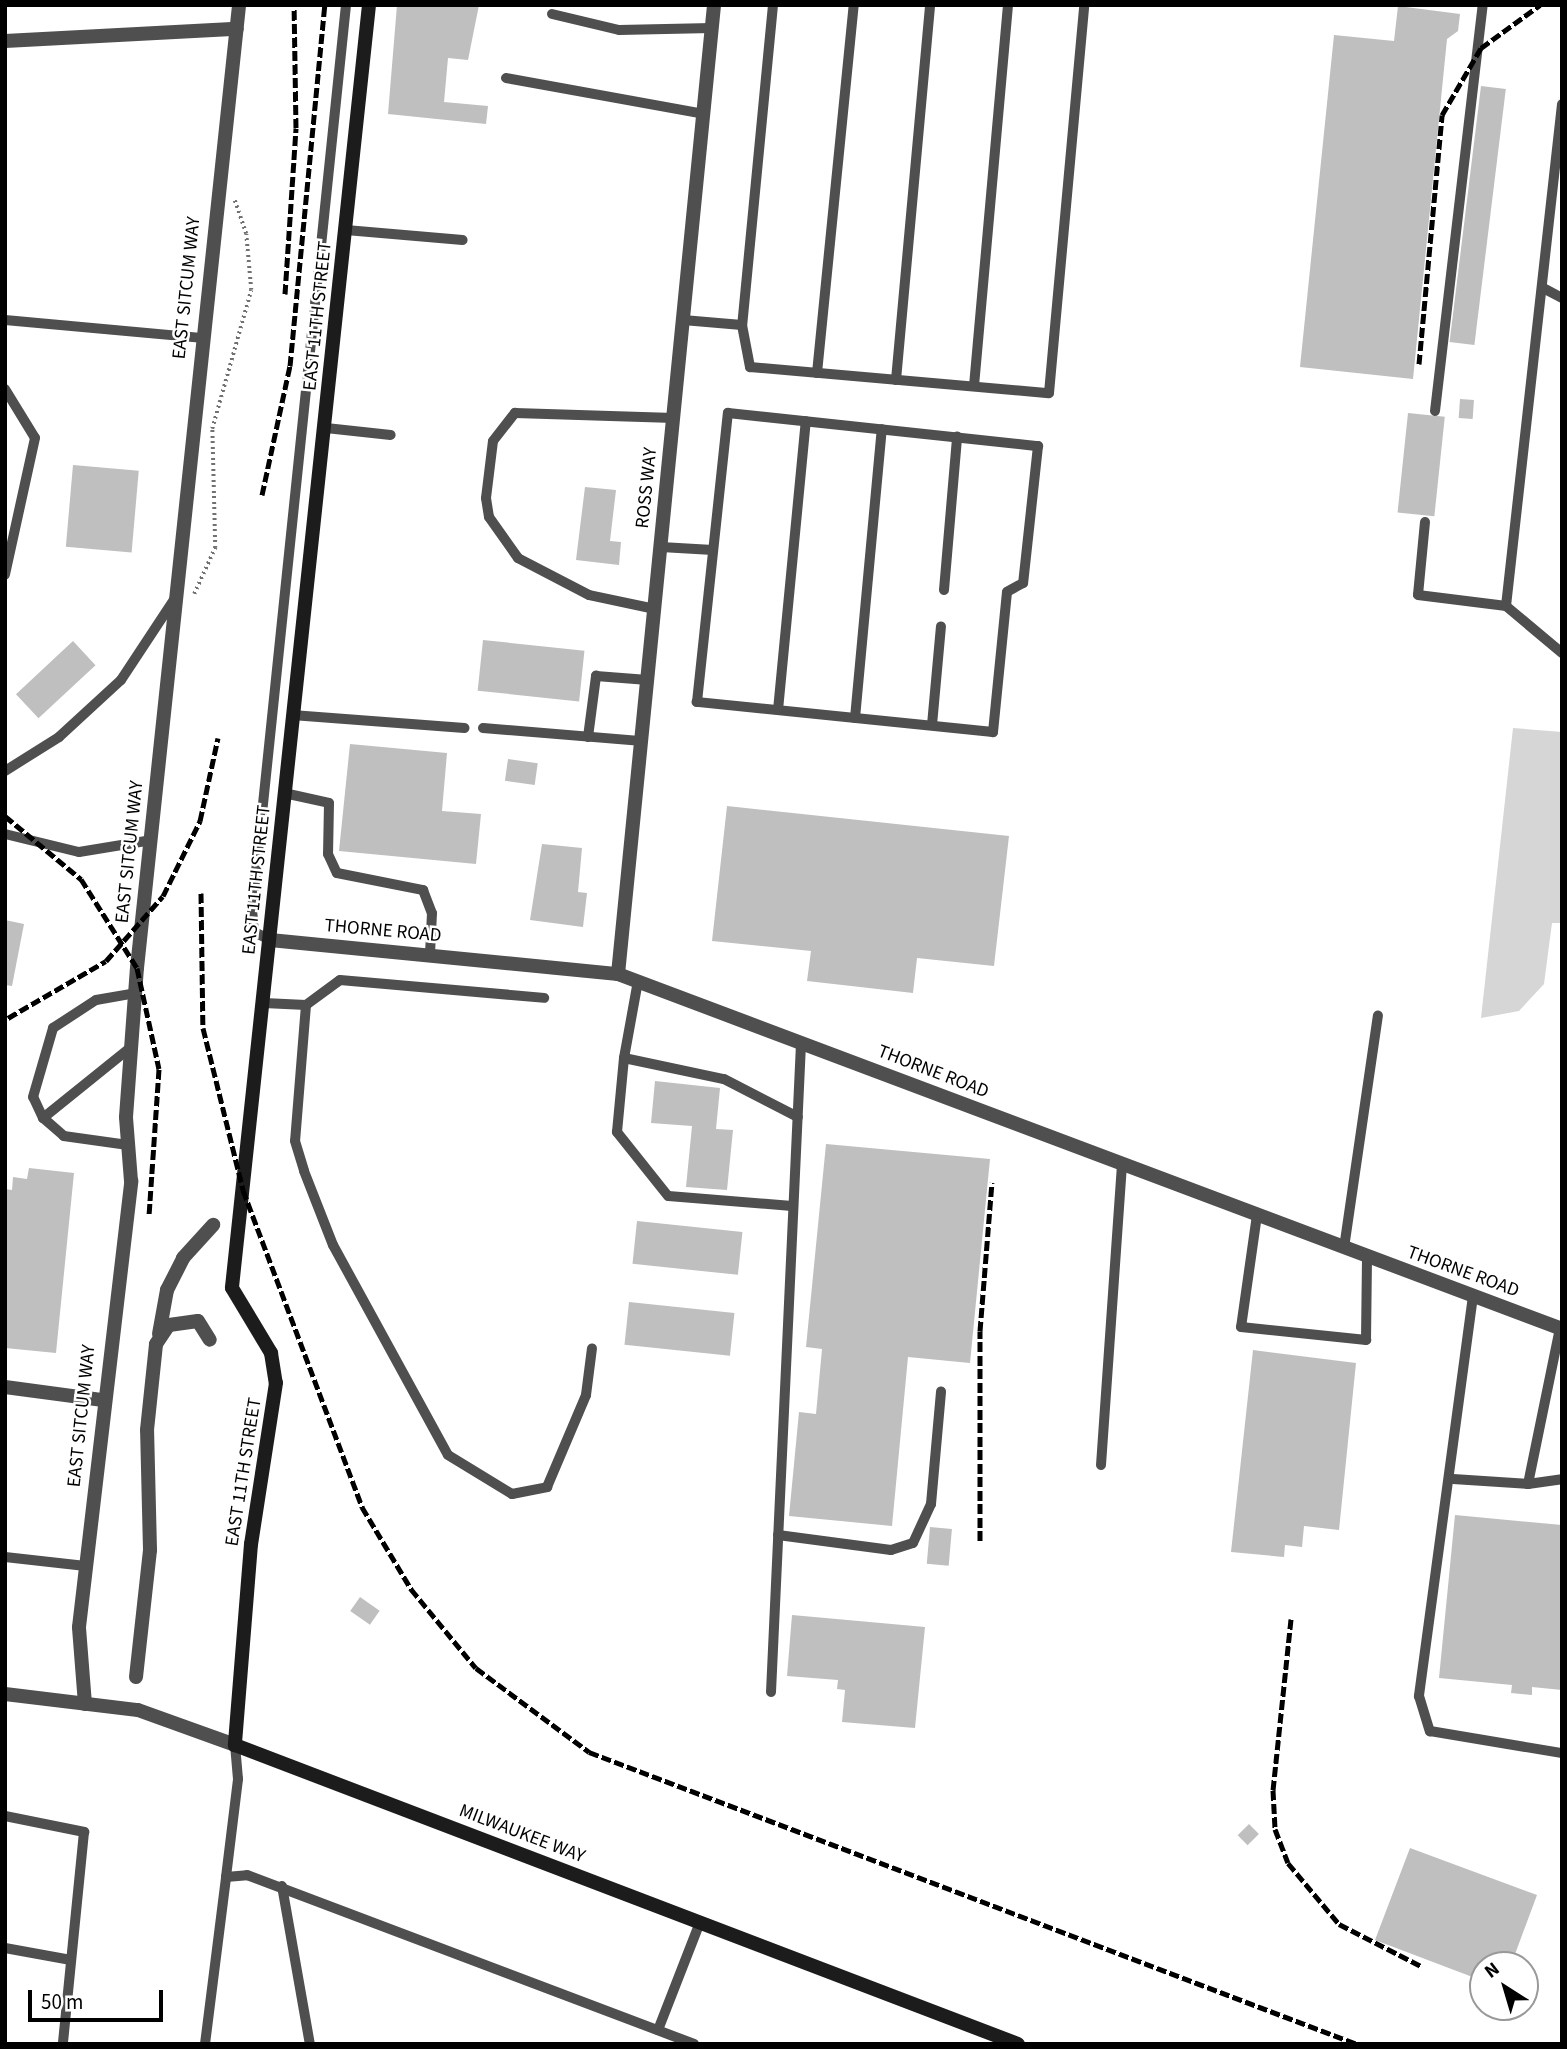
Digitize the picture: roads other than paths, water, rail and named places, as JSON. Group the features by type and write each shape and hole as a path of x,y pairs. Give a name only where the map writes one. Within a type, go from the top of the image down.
{"street":[{"name":"EAST SITCUM WAY","path":"85,1704 79,1627 103,1400 131,1181 128,1145 135,993 182,599 201,338 239,5"},
{"name":"EAST 11TH STREET","path":"236,1745 251,1544 276,1399 271,1353 232,1288 264,1003 292,715 326,428 369,5"},
{"name":"ROSS WAY","path":"618,974 714,5"},
{"path":"5,41 237,29"},
{"name":"THORNE ROAD","path":"270,940 618,974 1561,1329"},
{"path":"136,1678 149,1550 149,1389 167,1290 183,1258 214,1225"},
{"path":"159,1334 169,1325 198,1321 210,1340"},
{"path":"5,1387 103,1400"},
{"name":"MILWAUKEE WAY","path":"5,1694 138,1710 1018,2044"}],"lane":[{"path":"270,940 254,932 252,910 346,5"},
{"path":"774,5 742,325 750,367 1049,393 1084,5"},
{"path":"817,373 854,5"},
{"path":"896,380 930,5"},
{"path":"974,386 1009,5"},
{"path":"1435,411 1483,5"},
{"path":"552,14 620,30 712,28"},
{"path":"506,78 704,114"},
{"path":"1506,606 1545,289 1562,104"},
{"path":"346,230 463,240"},
{"path":"1545,289 1562,298"},
{"path":"5,320 201,338"},
{"path":"683,320 742,325"},
{"path":"5,389 35,438 7,556 5,575"},
{"path":"728,413 882,429 1038,446 1023,583 1007,592 993,732 697,702 728,413"},
{"path":"655,609 589,595 518,558 489,517 486,498 493,441 514,414 674,418"},
{"path":"778,710 806,421"},
{"path":"326,428 391,435"},
{"path":"855,718 882,429"},
{"path":"944,590 957,438"},
{"path":"1425,522 1418,595 1506,606 1562,653"},
{"path":"661,547 713,550"},
{"path":"5,771 59,737 121,680 182,599"},
{"path":"932,725 941,626"},
{"path":"588,737 596,677 648,680"},
{"path":"292,715 466,728"},
{"path":"483,728 642,741"},
{"path":"284,793 329,803 328,854 337,873 423,890 432,913 430,954"},
{"path":"5,834 79,852 152,840"},
{"path":"264,1003 306,1005 341,981 544,998"},
{"path":"638,981 624,1058 617,1132 668,1196 792,1206"},
{"path":"128,1145 64,1136 43,1118 33,1097 53,1028 96,1000 135,993"},
{"path":"306,1005 295,1141 303,1171 332,1245 447,1455 512,1494 547,1487 586,1395 592,1348"},
{"path":"1345,1248 1378,1015"},
{"path":"771,1692 801,1043"},
{"path":"43,1118 131,1048"},
{"path":"624,1058 724,1079 797,1117"},
{"path":"1101,1465 1122,1164"},
{"path":"1257,1215 1241,1327 1366,1340 1367,1256"},
{"path":"1473,1296 1453,1479 1434,1564 1419,1696 1430,1731 1562,1754"},
{"path":"1528,1484 1561,1329"},
{"path":"778,1535 891,1550 913,1543 931,1504 941,1391"},
{"path":"1453,1479 1528,1484 1562,1479"},
{"path":"5,1557 85,1566"},
{"path":"207,2043 238,1779 236,1745"},
{"path":"5,1816 84,1832 63,2044"},
{"path":"226,1877 247,1875 282,1886 694,2044"},
{"path":"282,1886 310,2044"},
{"path":"658,2030 700,1922"},
{"path":"5,1948 71,1960"}],"railway":[{"path":"285,294 296,128 294,5"},
{"path":"262,495 290,366 325,5"},
{"path":"1419,364 1442,115 1481,48 1540,5"},
{"path":"8,1018 106,961 163,896 200,821 218,738"},
{"path":"5,816 81,879 137,968 159,1069 149,1215"},
{"path":"201,893 203,1028 243,1190 362,1507 411,1589 476,1668 589,1752 1357,2044"},
{"path":"980,1541 980,1331 992,1182"},
{"path":"1291,1619 1273,1790 1275,1829 1288,1863 1339,1924 1421,1966"}]}
